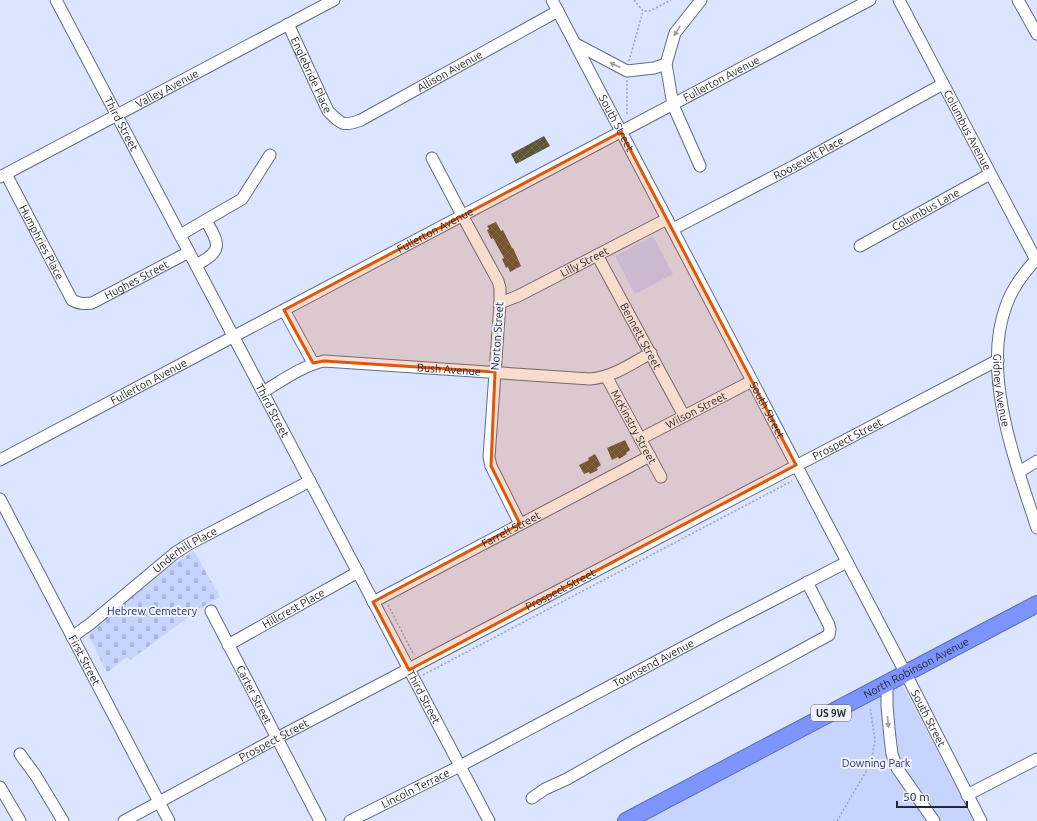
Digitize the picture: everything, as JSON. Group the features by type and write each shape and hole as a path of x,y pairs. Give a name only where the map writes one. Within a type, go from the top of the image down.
{"highway":[{"name":"North Robinson Avenue","path":"626,821 1037,604"}],"street":[{"name":"Third Street","path":"56,0 373,602 417,670 485,820"},
{"name":"Valley Avenue","path":"3,175 334,0"},
{"name":"South Street","path":"552,0 906,674 981,821"},
{"path":"700,166 673,105 666,64 675,32 701,0"},
{"name":"Fullerton Avenue","path":"0,460 870,0"},
{"name":"Columbus Avenue","path":"899,0 1036,259"},
{"path":"1018,0 1037,34"},
{"name":"Allison Avenue","path":"339,122 350,124 361,120 558,12"},
{"name":"Englebride Place","path":"288,24 328,111 339,122"},
{"path":"576,44 626,71 654,68 666,64"},
{"name":"Roosevelt Place","path":"670,224 794,166 943,84"},
{"path":"180,235 242,199 270,155"},
{"name":"Norton Street","path":"432,158 498,281 500,288 489,457 490,466 520,524"},
{"name":"Columbus Lane","path":"860,246 990,174"},
{"name":"Humphries Place","path":"3,175 72,300 84,304"},
{"path":"196,265 208,257 216,247 216,237 206,221"},
{"name":"Lilly Street","path":"500,303 518,296 597,255 670,224"},
{"name":"Hughes Street","path":"84,304 92,303 188,252"},
{"name":"Bennett Street","path":"597,255 684,416"},
{"name":"Gidney Avenue","path":"1036,259 1021,277 1006,306 1001,320 998,345 998,372 1002,406 1011,449 1037,528"},
{"path":"284,310 313,363"},
{"name":"Bush Avenue","path":"263,392 313,363 324,361 590,379 615,373 651,353"},
{"name":"Prospect Street","path":"124,821 277,738 417,670 796,465 998,360"},
{"name":"McKinstry Street","path":"606,376 661,478"},
{"name":"Wilson Street","path":"640,439 752,381"},
{"name":"Farrell Street","path":"373,602 650,456"},
{"path":"1019,472 1037,461"},
{"name":"Underhill Place","path":"72,637 90,624 175,553 310,481"},
{"name":"First Street","path":"0,499 169,821"},
{"name":"Townsend Avenue","path":"460,766 720,627 847,562"},
{"name":"Hillcrest Place","path":"228,645 358,572"},
{"path":"532,798 545,789 567,779 829,635 830,625 807,582"},
{"name":"Carter Street","path":"211,611 320,821"},
{"path":"887,683 887,706 892,754 897,768 934,821"},
{"path":"20,754 36,776 63,821"},
{"path":"968,795 1037,759"},
{"name":"Lincoln Terrace","path":"350,821 460,766"},
{"path":"0,787 20,821"}],"path":[{"path":"634,0 643,11 650,11 672,0"},
{"path":"388,605 417,670 792,481"},
{"path":"837,821 871,763 875,740 873,718 867,694"}],"highlighted area":[{"path":"621,132 796,465 409,670 373,602 520,524 491,466 495,372 324,361 313,363 284,310"}],"green space":[{"path":"653,236 673,274 635,294 615,256"},
{"name":"Hebrew Cemetery","path":"194,551 220,597 205,605 130,660 127,657 107,673 86,630 138,587"},
{"name":"Downing Park","path":"898,685 903,686 974,821 639,821"}],"building":[{"path":"544,136 550,146 516,164 511,154"},
{"path":"496,222 501,231 503,230 521,266 510,272 508,267 506,268 502,259 504,258 493,238 491,239 487,230 489,229 487,226"},
{"path":"625,440 630,450 619,459 618,457 612,460 607,448"},
{"path":"595,454 601,465 597,468 598,470 590,474 589,472 584,474 579,465 589,460 588,458"}]}
